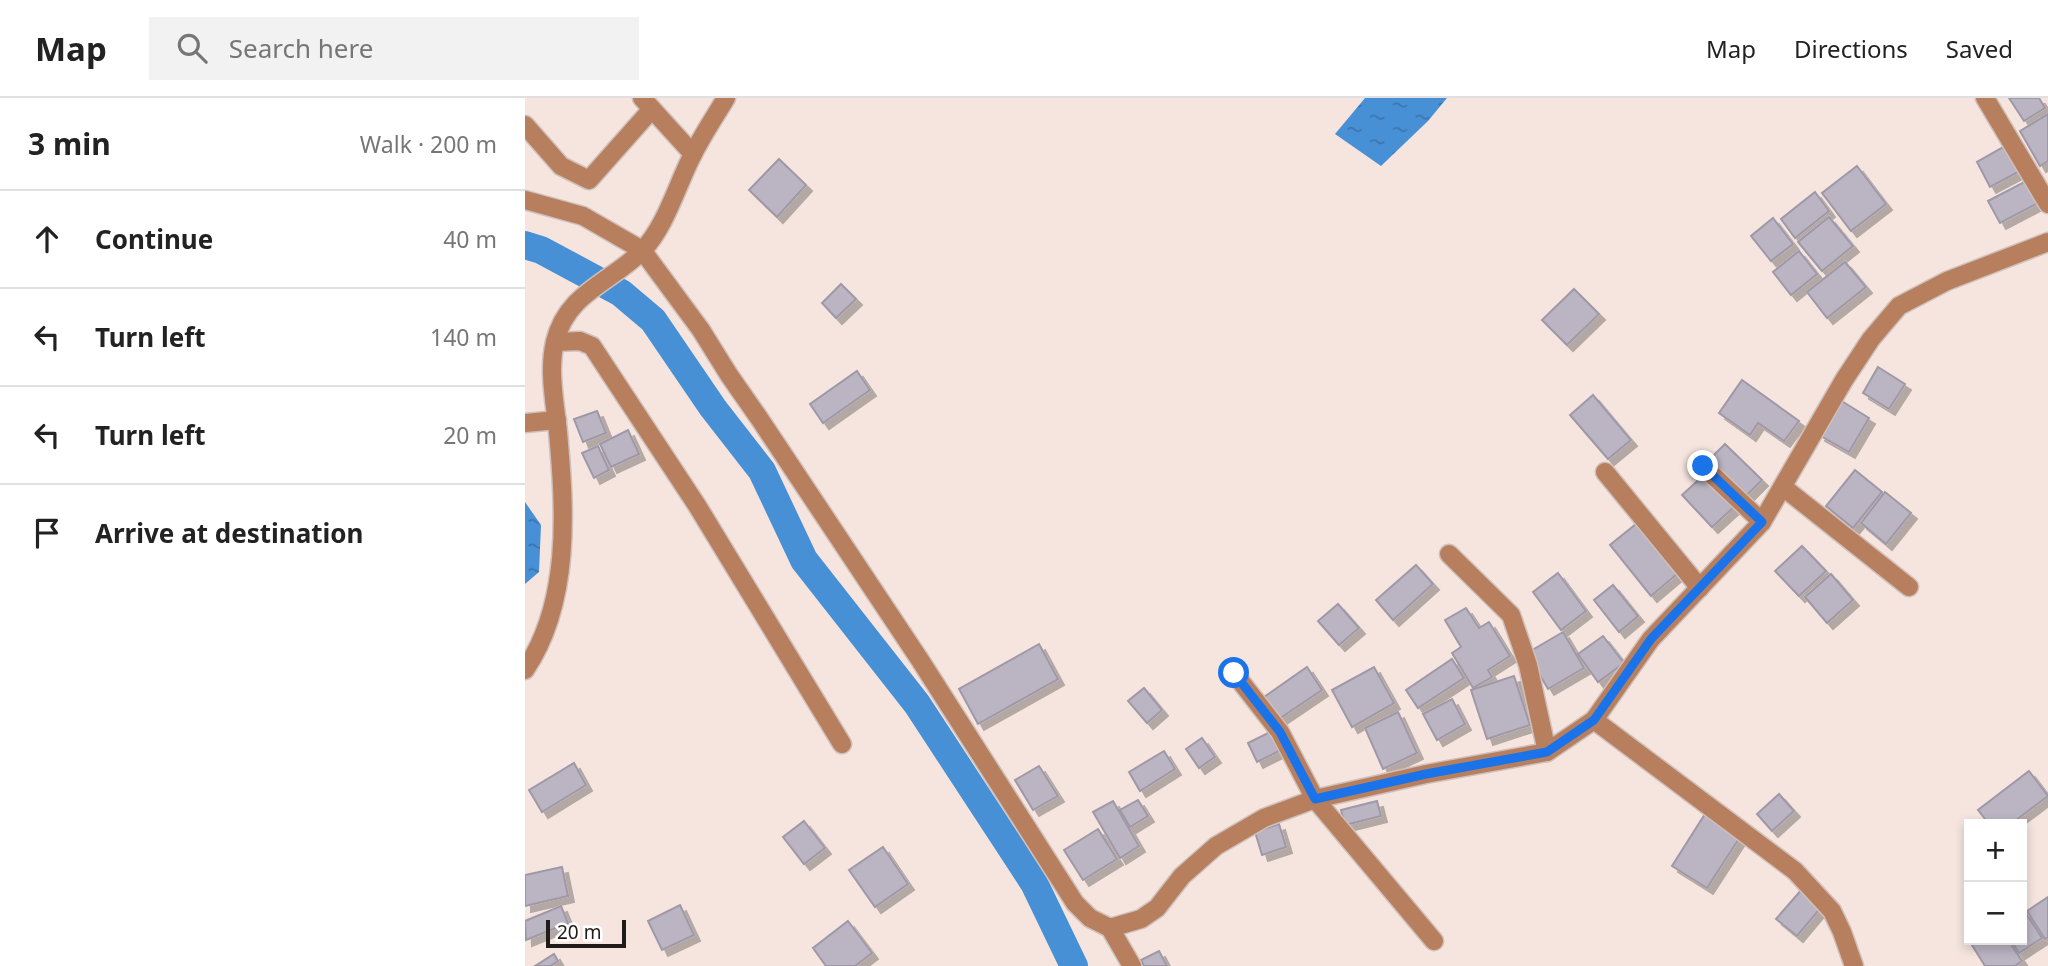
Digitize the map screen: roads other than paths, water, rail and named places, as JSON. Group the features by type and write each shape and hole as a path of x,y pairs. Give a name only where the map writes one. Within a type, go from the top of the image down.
{"street":[{"path":"525,670 539,650 549,624 559,568 563,523 562,477 552,369 555,342 562,322 572,305 642,250 659,228 693,154 726,98"},
{"path":"1985,98 2048,204"},
{"path":"525,125 562,166 589,180 647,104 693,154"},
{"path":"525,200 583,216 642,250 701,330 729,376 920,660 1075,903 1090,918 1110,928 1132,966"},
{"path":"1110,928 1141,919 1157,908 1182,876 1216,846 1264,818 1315,799 1426,774 1547,752 1594,720 1651,639 1762,522 1858,359 1899,306 1947,281 2048,242"},
{"path":"555,342 580,341 592,346 698,507 842,744"},
{"path":"525,423 557,419"},
{"path":"1703,466 1762,522"},
{"path":"1605,472 1700,588"},
{"path":"1783,487 1909,587"},
{"path":"1449,554 1511,615 1528,665 1547,752"},
{"path":"1234,673 1280,732 1315,799 1434,941"},
{"path":"1594,720 1805,880 1832,911 1854,966"}],"water":[{"path":"1365,98 1447,98 1428,121 1381,166 1335,134"},
{"path":"525,502 541,525 539,572 525,584"}],"waterway":[{"path":"525,245 541,250 621,293 653,320 713,408 762,471 804,560 917,704 1034,883 1074,966"}]}
